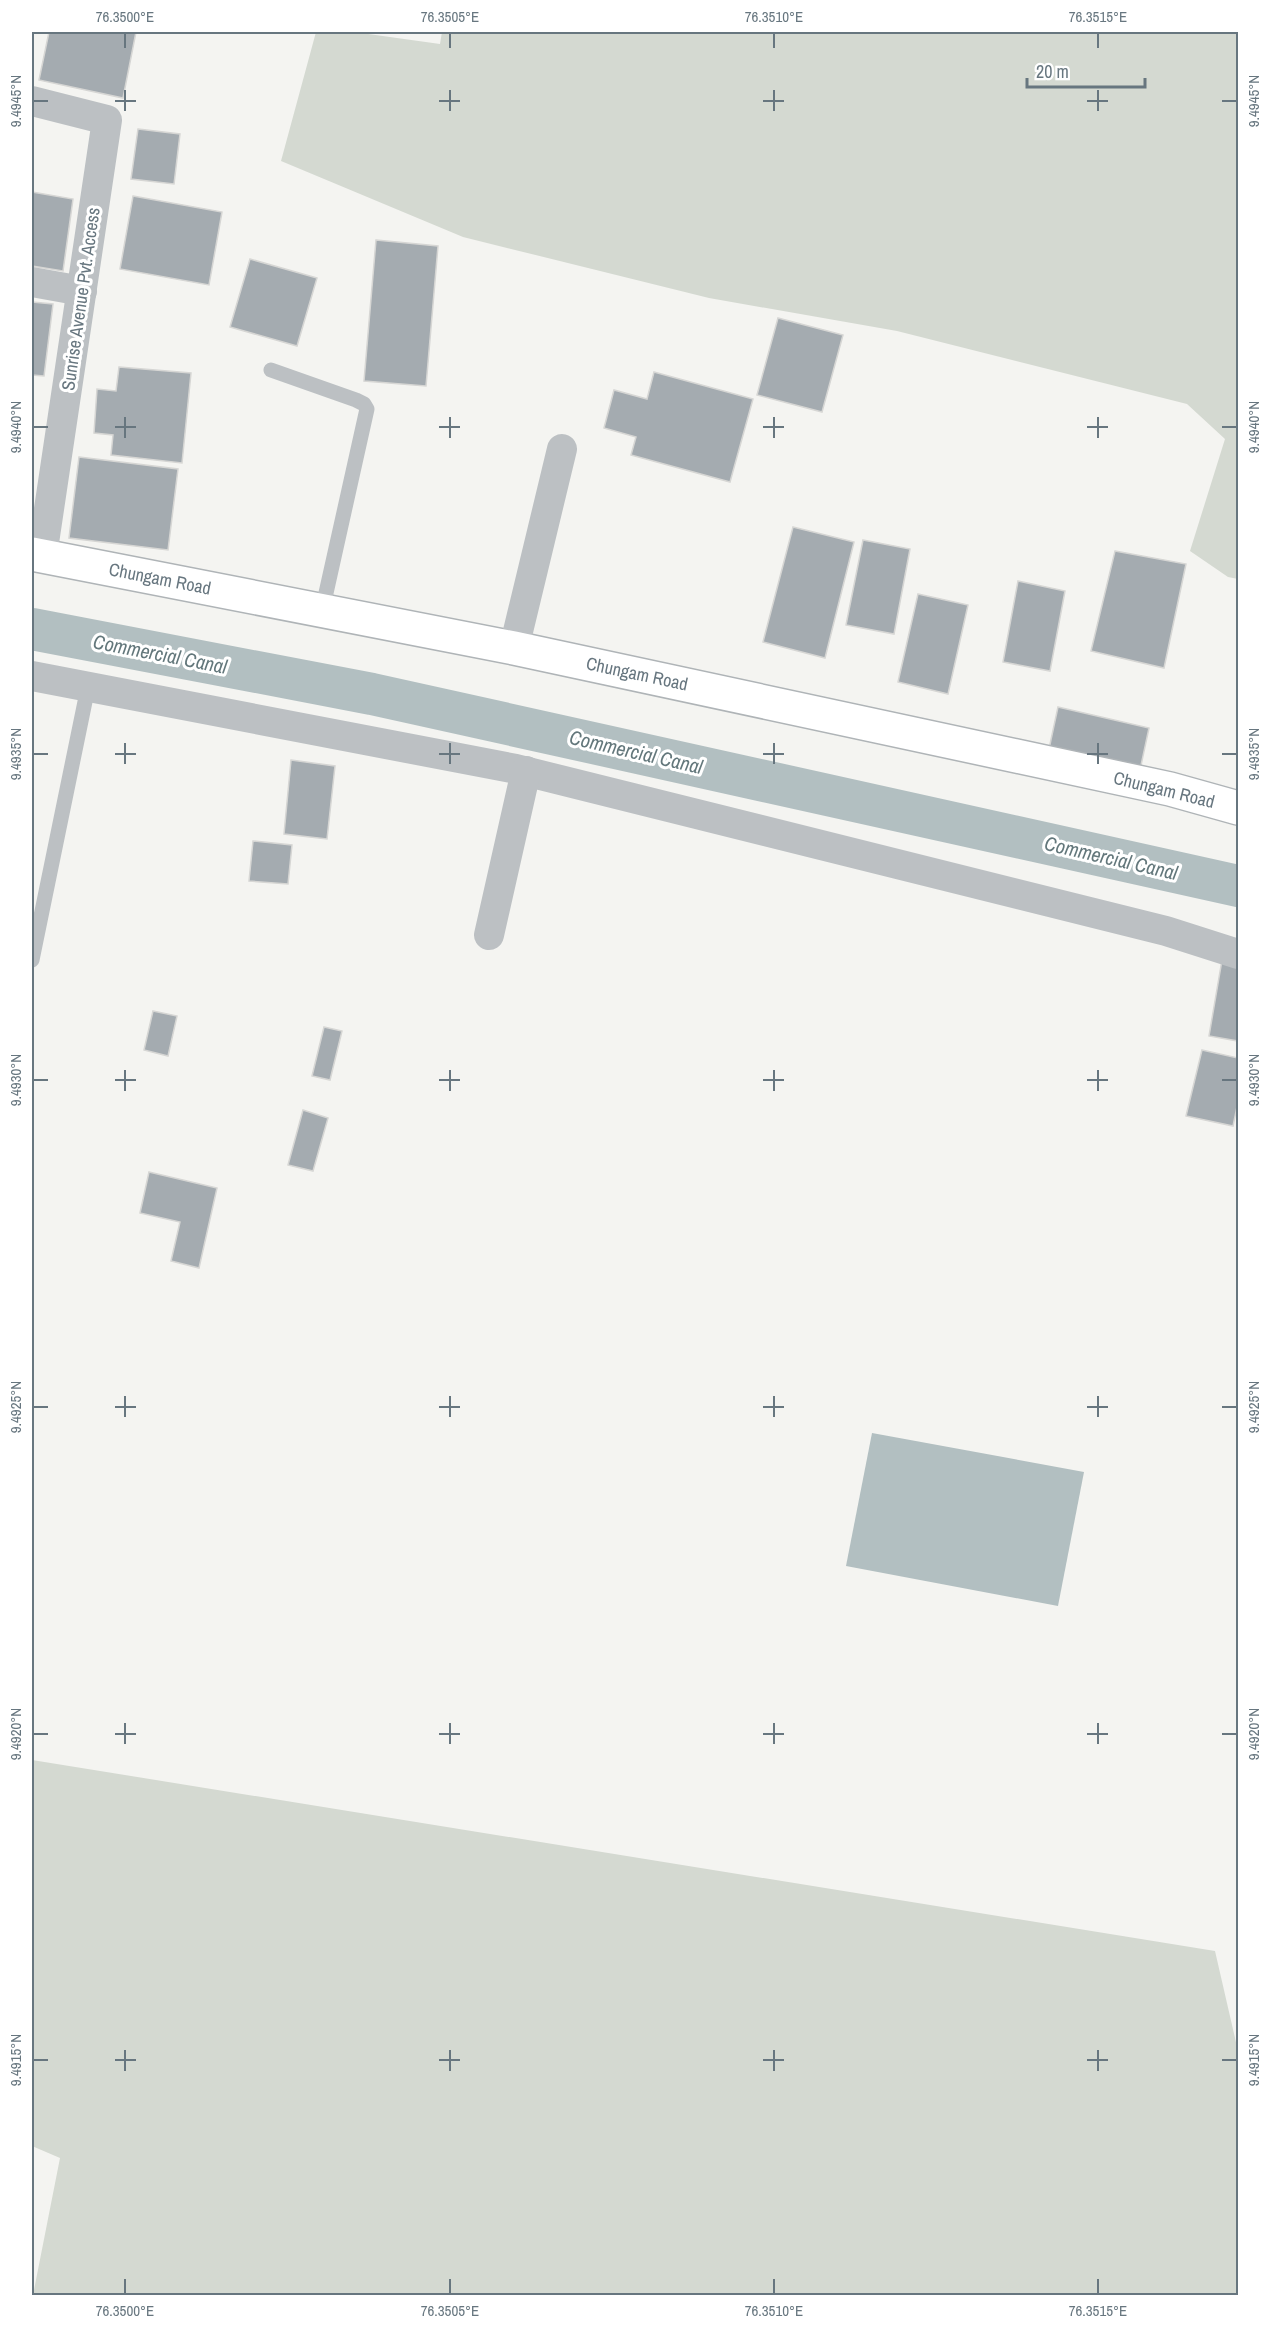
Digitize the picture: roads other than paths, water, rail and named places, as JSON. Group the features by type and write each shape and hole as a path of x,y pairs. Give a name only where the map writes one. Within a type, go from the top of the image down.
{"main road":[{"name":"Chungam Road","path":"37,555 514,648 1170,789 1239,808"}],"street":[{"name":"Sunrise Avenue Pvt. Access","path":"32,101 107,120 82,291 45,449 37,555"},
{"path":"32,282 82,291"},
{"path":"514,648 562,450"},
{"path":"32,676 526,771 1166,932 1239,954"},
{"path":"489,935 526,771"}],"lane":[{"path":"271,370 356,400 364,404 367,409 322,611"},
{"path":"32,960 88,687"}],"waterway":[{"name":"Commercial Canal","path":"32,629 372,694 1238,886"}]}
